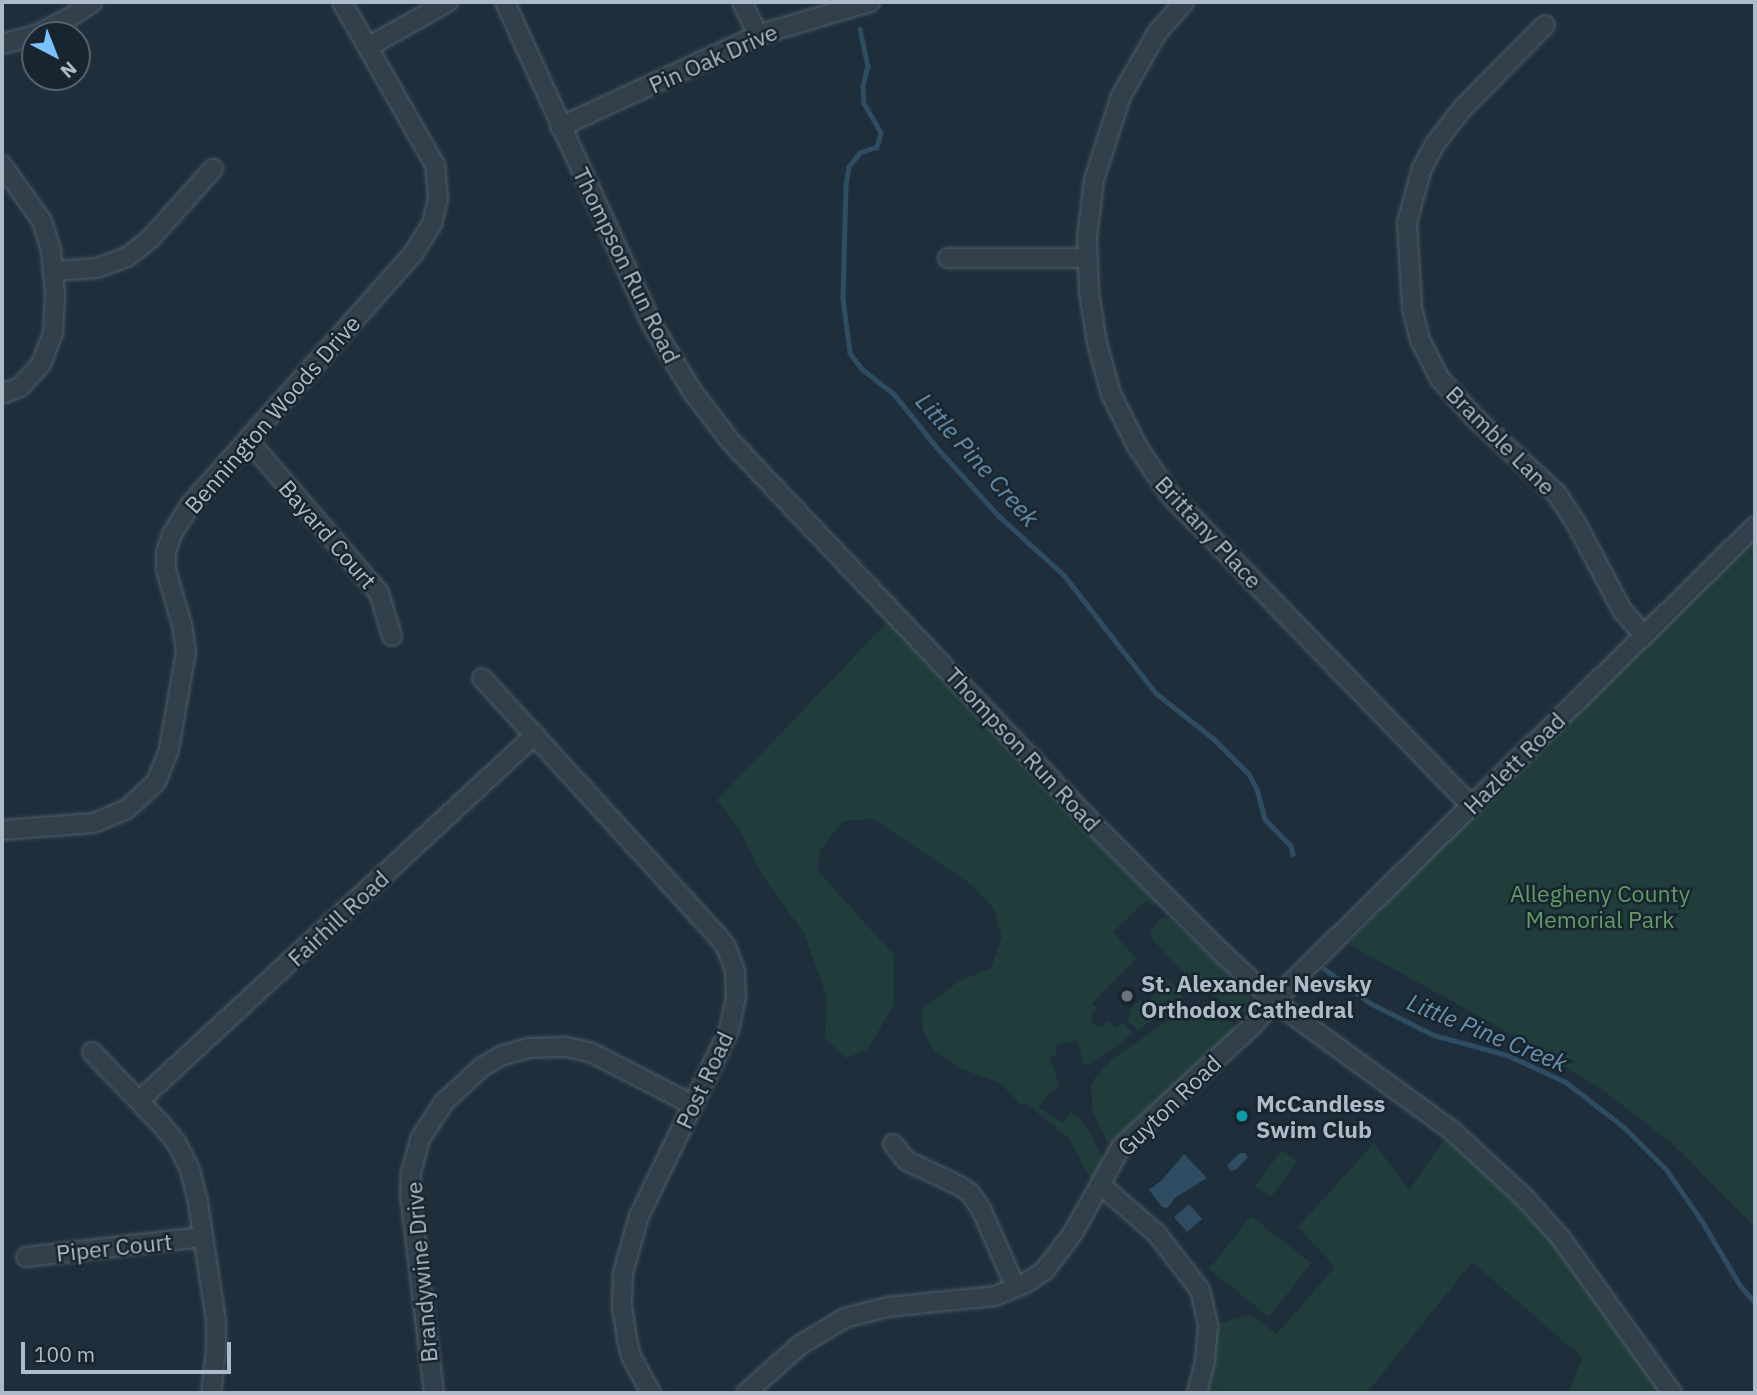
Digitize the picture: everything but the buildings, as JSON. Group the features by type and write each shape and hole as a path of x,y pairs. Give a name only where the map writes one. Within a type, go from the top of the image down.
{"street":[{"path":"64,21 93,2"},
{"name":"Bennington Woods Drive","path":"2,830 94,823 127,809 156,782 169,749 186,652 182,625 168,583 166,552 178,523 190,505 413,254 436,216 439,188 435,165 342,2"},
{"path":"368,47 448,2"},
{"name":"Thompson Run Road","path":"505,2 651,323 678,372 712,419 1096,827 1275,1002 1451,1130 1522,1195 1560,1237 1672,1393"},
{"path":"742,2 758,35"},
{"name":"Pin Oak Drive","path":"561,127 758,35 870,2"},
{"name":"Brittany Place","path":"1184,2 1161,27 1140,58 1114,112 1094,180 1088,220 1087,258 1091,309 1105,377 1121,417 1148,466 1187,514 1471,806"},
{"name":"Bramble Lane","path":"1545,25 1462,110 1440,137 1422,167 1407,223 1412,308 1420,340 1440,379 1475,418 1557,494 1577,525 1622,610 1644,635"},
{"path":"2,44 21,39"},
{"path":"2,164 38,212 48,238 54,271 54,322 46,355 26,382 2,394"},
{"path":"54,271 97,268 127,257 151,238 213,169"},
{"path":"948,258 1087,258"},
{"name":"Bayard Court","path":"248,440 379,593 392,636"},
{"name":"Hazlett Road","path":"1275,1002 1755,526"},
{"name":"Post Road","path":"482,678 716,934 731,958 736,997 729,1030 633,1232 623,1273 622,1307 627,1340 631,1356 651,1393"},
{"name":"Fairhill Road","path":"140,1100 536,735"},
{"name":"Guyton Road","path":"1016,1288 1052,1262 1101,1186 1121,1147 1275,1002"},
{"name":"Brandywine Drive","path":"434,1393 410,1196 411,1173 420,1139 443,1102 482,1067 503,1055 529,1048 566,1047 590,1052 693,1105"},
{"path":"92,1052 140,1100 176,1142 195,1184 216,1328 211,1393"},
{"path":"746,1393 800,1345 845,1318 887,1307 995,1296 1016,1288 981,1209 970,1193 914,1165 893,1144"},
{"path":"1101,1186 1157,1234 1200,1290 1208,1326 1205,1361 1197,1393"},
{"name":"Piper Court","path":"26,1257 202,1237"}],"green space":[{"name":"Allegheny County Memorial Park","path":"1755,535 1755,1227 1676,1147 1603,1090 1499,1027 1348,944 1492,794"},
{"path":"895,614 1096,827 1090,835 1156,902 1153,906 1147,900 1113,932 1136,959 1092,1003 1097,1008 1091,1014 1093,1024 1103,1027 1109,1021 1116,1028 1123,1022 1133,1034 1089,1065 1084,1065 1077,1040 1055,1046 1057,1054 1049,1057 1060,1086 1049,1093 1039,1108 1063,1123 1071,1111 1083,1121 1104,1160 1093,1183 1069,1139 1027,1104 1021,1105 1000,1083 962,1069 934,1051 923,1030 922,1009 959,981 991,968 1002,937 993,907 972,885 873,819 843,821 821,849 817,870 894,955 894,1005 867,1050 846,1058 825,1038 827,998 804,933 762,875 740,830 717,800"},
{"path":"1161,918 1169,918 1246,992 1254,1005 1253,1011 1239,1013 1192,981 1153,940 1150,931"},
{"path":"1162,973 1182,994 1182,998 1138,1031 1127,1019 1132,1014 1129,1010 1140,1000 1145,1004 1163,986 1156,978"},
{"path":"1189,1006 1207,1007 1228,1019 1235,1032 1116,1143 1107,1142 1092,1109 1091,1086 1094,1079 1111,1060"},
{"path":"1451,1130 1522,1195 1672,1393 1569,1393 1582,1357 1472,1262 1367,1393 1197,1393 1208,1326 1250,1315 1277,1334 1335,1267 1298,1227 1374,1143 1409,1190"},
{"path":"1282,1150 1297,1161 1271,1197 1255,1186"},
{"path":"1251,1216 1311,1263 1269,1317 1209,1269"}],"water":[{"path":"1240,1153 1245,1153 1248,1157 1236,1170 1231,1171 1227,1165"},
{"path":"1184,1154 1207,1178 1175,1198 1167,1208 1162,1207 1149,1190 1162,1180"},
{"path":"1189,1204 1202,1219 1187,1232 1174,1217"}],"waterway":[{"name":"Little Pine Creek","path":"860,29 868,66 863,86 864,103 881,133 877,147 860,153 849,167 846,185 843,298 850,353 862,369 894,394 939,450 999,516 1064,575 1156,693 1214,739 1249,774 1257,789 1265,819 1291,846 1293,854"},
{"name":"Little Pine Creek","path":"1325,969 1370,1003 1434,1035 1507,1055 1566,1082 1625,1128 1666,1169 1702,1221 1740,1285 1755,1303"}],"place":[{"name":"St. Alexander Nevsky Orthodox Cathedral","path":"1127,996"},
{"name":"McCandless Swim Club","path":"1242,1116"}]}
